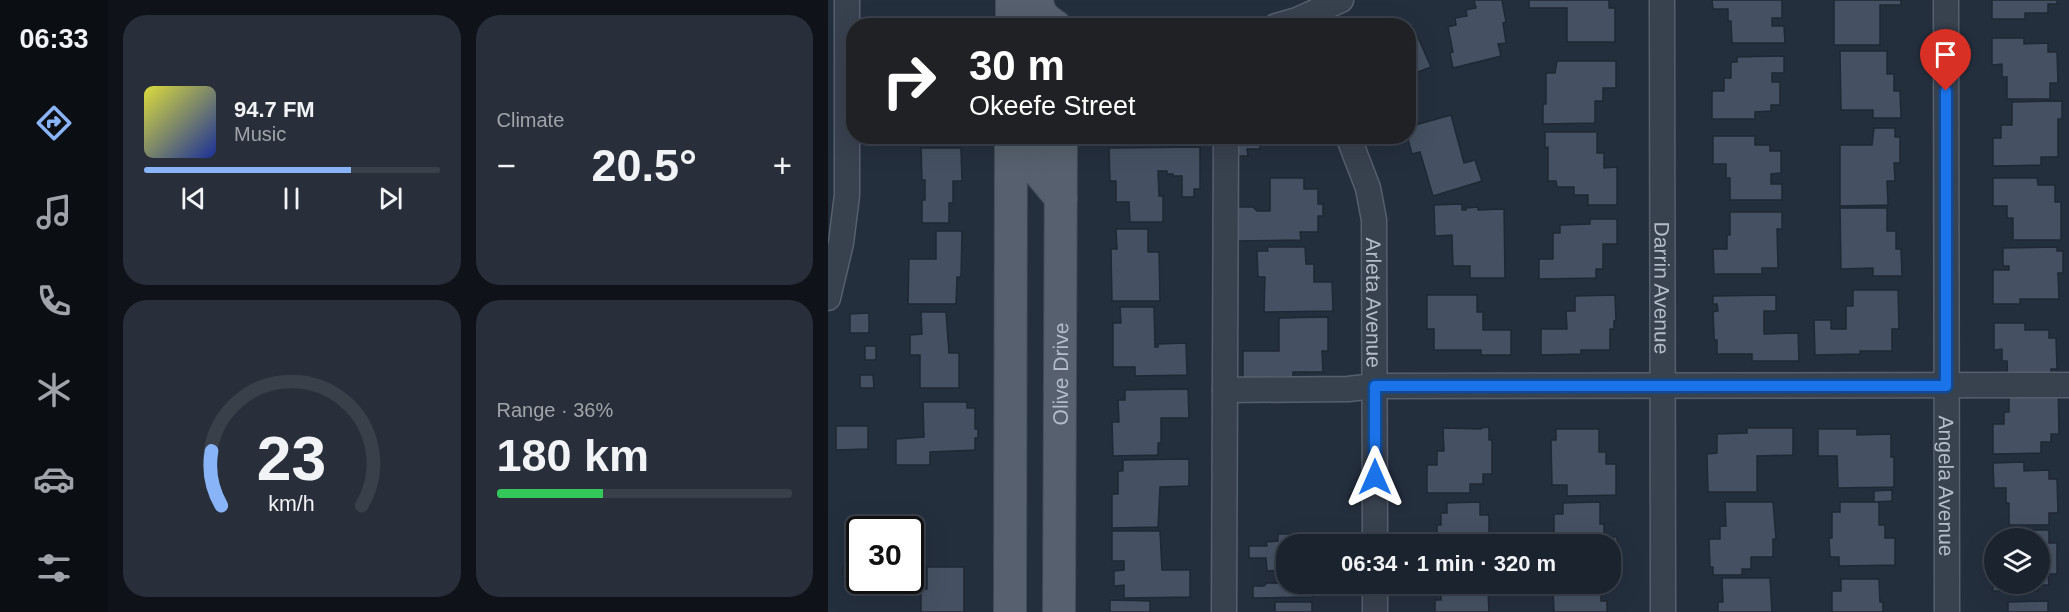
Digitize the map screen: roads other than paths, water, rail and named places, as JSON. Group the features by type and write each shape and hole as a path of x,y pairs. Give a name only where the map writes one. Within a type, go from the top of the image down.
{"main road":[{"path":"1012,0 1012,18"},
{"path":"1037,0 1039,12 1043,18"},
{"path":"1061,0 1061,18"},
{"path":"1010,612 1011,144"},
{"path":"1035,144 1036,168 1061,198"},
{"name":"Olive Drive","path":"1059,612 1061,144"}],"street":[{"path":"828,298 842,243 846,195 843,33 847,0"},
{"path":"1304,18 1341,0"},
{"name":"Darrin Avenue","path":"1662,0 1663,612"},
{"name":"Angela Avenue","path":"1946,0 1947,612"},
{"path":"1224,612 1226,144"},
{"name":"Arleta Avenue","path":"1351,144 1368,188 1374,220 1375,534"},
{"path":"1225,390 1348,389 1375,386 2069,385"},
{"path":"1375,594 1376,612"}]}
